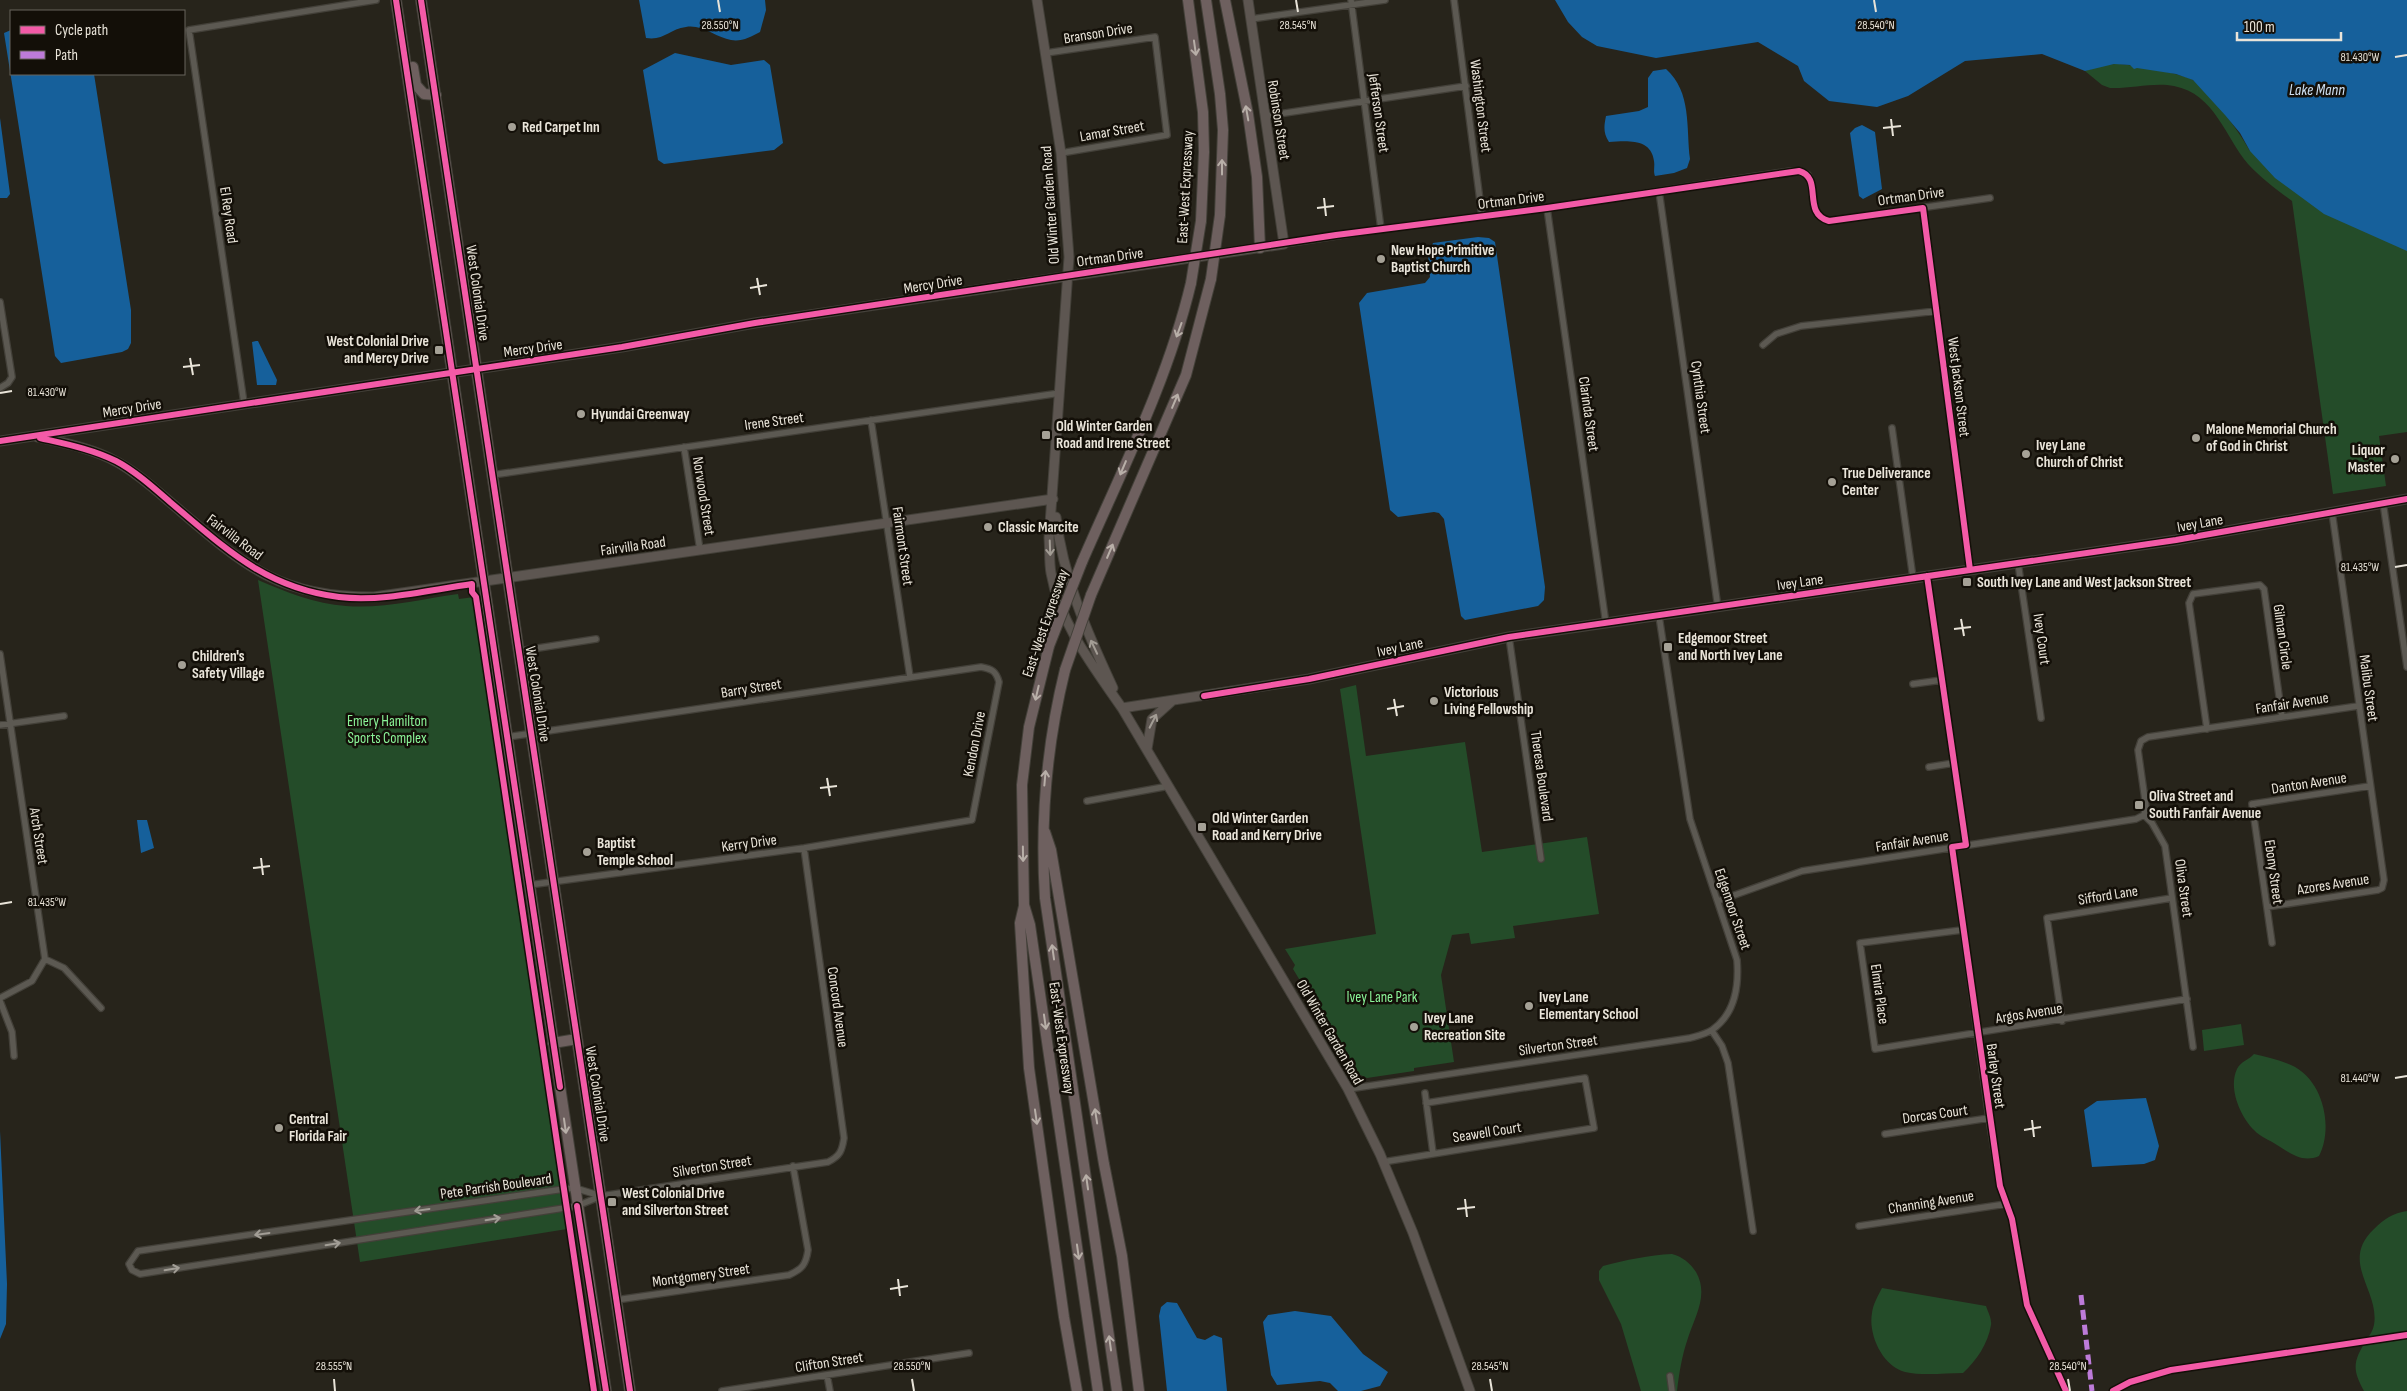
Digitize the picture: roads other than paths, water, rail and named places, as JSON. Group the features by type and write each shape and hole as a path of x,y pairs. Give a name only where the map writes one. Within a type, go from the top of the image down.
{"highway":[{"path":"396,0 606,1391"},
{"name":"West Colonial Drive","path":"421,0 630,1391"},
{"name":"East-West Expressway","path":"1098,1391 1032,935 1024,905 1022,785 1030,727 1049,646 1082,562 1156,391 1182,322 1191,283 1200,221 1204,152 1203,112 1188,0"},
{"name":"East-West Expressway","path":"1117,1391 1045,898 1042,847 1047,759 1064,670 1091,595 1186,375 1211,279 1220,215 1222,130 1220,94 1206,0"},
{"path":"1225,0 1248,114 1257,177 1260,248"},
{"path":"399,17 407,26 419,90 424,94 436,95"},
{"path":"1043,827 1051,850 1104,1164 1115,1216 1139,1391"},
{"path":"1024,905 1020,923 1029,1068 1064,1317 1077,1391"},
{"path":"553,1043 577,1039"},
{"path":"600,1352 607,1359 611,1391"}],"street":[{"name":"El Rey Road","path":"244,403 189,30 376,0"},
{"name":"Old Winter Garden Road","path":"1037,0 1061,152 1066,205 1069,275 1054,499 1049,538 1050,572 1056,594 1081,650 1122,708 1170,786 1348,1089 1383,1162 1413,1233 1470,1391"},
{"name":"Robinson Street","path":"1248,0 1284,244"},
{"path":"1251,19 1351,2 1385,0"},
{"name":"Washington Street","path":"1454,0 1482,216"},
{"name":"Jefferson Street","path":"1351,2 1382,229"},
{"name":"Branson Drive","path":"1046,53 1155,37 1168,134"},
{"path":"1264,116 1466,86"},
{"name":"Lamar Street","path":"1061,152 1168,134"},
{"name":"Ortman Drive","path":"1069,275 1799,171 1808,175 1811,181 1814,207 1822,219 1829,221 1990,198"},
{"name":"Cynthia Street","path":"1659,191 1718,608"},
{"name":"Clarinda Street","path":"1547,208 1606,624"},
{"name":"West Jackson Street","path":"1923,208 1970,570"},
{"name":"Mercy Drive","path":"0,441 622,347 746,324 1069,275"},
{"path":"0,302 1,318 12,377 8,383 0,388"},
{"path":"1763,345 1776,334 1800,326 1936,311"},
{"name":"Irene Street","path":"492,475 1060,393"},
{"name":"Fairmont Street","path":"871,420 910,677"},
{"path":"1892,428 1912,578"},
{"path":"73,429 76,443 80,446"},
{"name":"Fairvilla Road","path":"32,436 80,446 116,461 152,486 230,553 269,578 296,587 341,597 374,597 484,582 1054,499"},
{"name":"Norwood Street","path":"684,446 700,550"},
{"name":"Old Winter Garden Road","path":"1054,499 1058,538 1066,574 1087,631 1122,708"},
{"name":"Ivey Lane","path":"1122,708 1309,679 1509,637 1718,608 2183,538 2407,499"},
{"path":"2383,502 2407,667"},
{"name":"Malibu Street","path":"2332,512 2358,706 2383,867"},
{"name":"Ivey Court","path":"2018,562 2041,718"},
{"path":"1927,576 1966,845"},
{"name":"Gilman Circle","path":"2207,729 2189,603 2194,594 2260,585 2264,589 2282,717"},
{"name":"Edgemoor Street","path":"1659,616 1690,819 1737,960 1739,980 1728,1013 1712,1031"},
{"name":"Theresa Boulevard","path":"1509,637 1541,859"},
{"path":"519,651 596,639"},
{"name":"Arch Street","path":"0,654 45,959"},
{"name":"Barry Street","path":"507,737 982,667 996,672"},
{"name":"Kendon Drive","path":"972,820 999,682 996,672"},
{"path":"1913,684 1942,680"},
{"path":"1147,749 1152,719 1173,700"},
{"name":"Fanfair Avenue","path":"1718,901 1796,872 2136,819 2144,815 2146,807 2138,750 2141,741 2148,737 2358,706"},
{"path":"0,725 64,716"},
{"path":"1929,767 1954,763"},
{"path":"1088,801 1170,786"},
{"name":"Danton Avenue","path":"2252,804 2370,786"},
{"name":"Ebony Street","path":"2252,804 2272,943"},
{"name":"Oliva Street","path":"2144,815 2152,822 2165,846 2193,1047"},
{"name":"Kerry Drive","path":"529,885 804,848 972,820"},
{"name":"Barley Street","path":"1952,847 1962,930 2000,1186 2012,1219 2027,1304"},
{"name":"Concord Avenue","path":"804,848 844,1138 842,1151 838,1157 828,1162"},
{"name":"Azores Avenue","path":"2267,907 2378,890 2382,888 2384,880 2383,867"},
{"name":"Sifford Lane","path":"2062,1020 2047,918 2172,898"},
{"name":"Elmira Place","path":"1875,1049 1860,943 1962,930"},
{"path":"14,1056 12,1032 0,1000 32,981 45,959 64,968 101,1008"},
{"name":"Argos Avenue","path":"1875,1049 2187,999"},
{"path":"1712,1031 1722,1046 1728,1063 1753,1231"},
{"name":"Silverton Street","path":"1348,1089 1690,1038 1712,1031"},
{"name":"Seawell Court","path":"1383,1162 1594,1128 1585,1078 1426,1103"},
{"path":"1425,1093 1433,1153"},
{"name":"Dorcas Court","path":"1885,1134 1989,1118"},
{"name":"Silverton Street","path":"601,1196 828,1162"},
{"name":"Montgomery Street","path":"616,1300 789,1275 801,1270 807,1261 808,1250 793,1166"},
{"name":"Pete Parrish Boulevard","path":"575,1188 601,1196 577,1206 140,1274 132,1270 129,1264 138,1252 575,1188"},
{"name":"Channing Avenue","path":"1859,1226 2006,1204"},
{"name":"Clifton Street","path":"722,1391 969,1353"},
{"path":"827,1375 830,1391"},
{"path":"1670,1376 1672,1391"}],"water":[{"path":"639,0 765,0 766,10 760,32 742,40 726,39 698,27 680,28 657,38 646,38"},
{"name":"Lake Mann","path":"1555,0 2407,0 2407,251 2324,214 2275,178 2250,151 2240,133 2225,115 2193,80 2176,74 2134,69 2130,65 2114,64 2085,71 2042,54 1965,61 1908,96 1877,107 1829,101 1804,81 1798,66 1758,42 1656,58 1597,46 1582,37 1568,22"},
{"path":"10,30 10,71 4,33"},
{"path":"675,53 731,65 764,60 770,65 783,143 774,150 664,164 658,160 643,70"},
{"path":"1666,69 1680,88 1684,99 1688,123 1690,159 1687,168 1674,173 1655,176 1654,161 1648,148 1637,143 1609,142 1605,132 1605,123 1606,116 1639,111 1648,107 1648,78 1653,71"},
{"path":"11,75 94,75 131,310 131,343 128,349 122,352 61,363 55,356"},
{"path":"0,118 10,194 7,198 0,198"},
{"path":"1862,125 1875,132 1882,189 1863,199 1859,196 1850,133"},
{"path":"1478,237 1489,238 1495,242 1545,587 1544,600 1538,606 1465,620 1461,616 1444,519 1439,513 1434,512 1398,517 1390,510 1359,303 1367,293 1425,283 1430,277 1428,254 1433,243"},
{"path":"258,341 277,380 276,385 257,385 252,342"},
{"path":"137,820 147,820 154,848 141,853"},
{"path":"2146,1098 2159,1146 2155,1160 2144,1164 2092,1167 2084,1110 2097,1101"},
{"path":"0,1131 7,1284 6,1324 0,1339"},
{"path":"1167,1302 1177,1303 1197,1338 1205,1340 1214,1335 1222,1338 1227,1391 1167,1391 1159,1316 1161,1307"},
{"path":"1295,1311 1331,1316 1363,1354 1388,1372 1380,1386 1361,1391 1338,1391 1330,1383 1320,1381 1277,1385 1271,1375 1263,1322 1268,1315"}],"place":[{"name":"Red Carpet Inn","path":"512,127"},
{"name":"New Hope Primitive Baptist Church","path":"1381,259"},
{"name":"West Colonial Drive and Mercy Drive","path":"439,350"},
{"name":"Hyundai Greenway","path":"581,414"},
{"name":"Old Winter Garden Road and Irene Street","path":"1046,435"},
{"name":"Malone Memorial Church of God in Christ","path":"2196,438"},
{"name":"Ivey Lane Church of Christ","path":"2026,454"},
{"name":"Liquor Master","path":"2395,459"},
{"name":"True Deliverance Center","path":"1832,482"},
{"name":"Classic Marcite","path":"988,527"},
{"name":"South Ivey Lane and West Jackson Street","path":"1967,582"},
{"name":"Edgemoor Street and North Ivey Lane","path":"1668,647"},
{"name":"Children's Safety Village","path":"182,665"},
{"name":"Victorious Living Fellowship","path":"1434,701"},
{"name":"Oliva Street and South Fanfair Avenue","path":"2139,805"},
{"name":"Old Winter Garden Road and Kerry Drive","path":"1202,827"},
{"name":"Baptist Temple School","path":"587,852"},
{"name":"Ivey Lane Elementary School","path":"1529,1006"},
{"name":"Ivey Lane Recreation Site","path":"1414,1027"},
{"name":"Central Florida Fair","path":"279,1128"},
{"name":"West Colonial Drive and Silverton Street","path":"612,1202"}],"park label":[{"name":"Emery Hamilton Sports Complex","path":"387,730"},
{"name":"Ivey Lane Park","path":"1382,997"}]}
